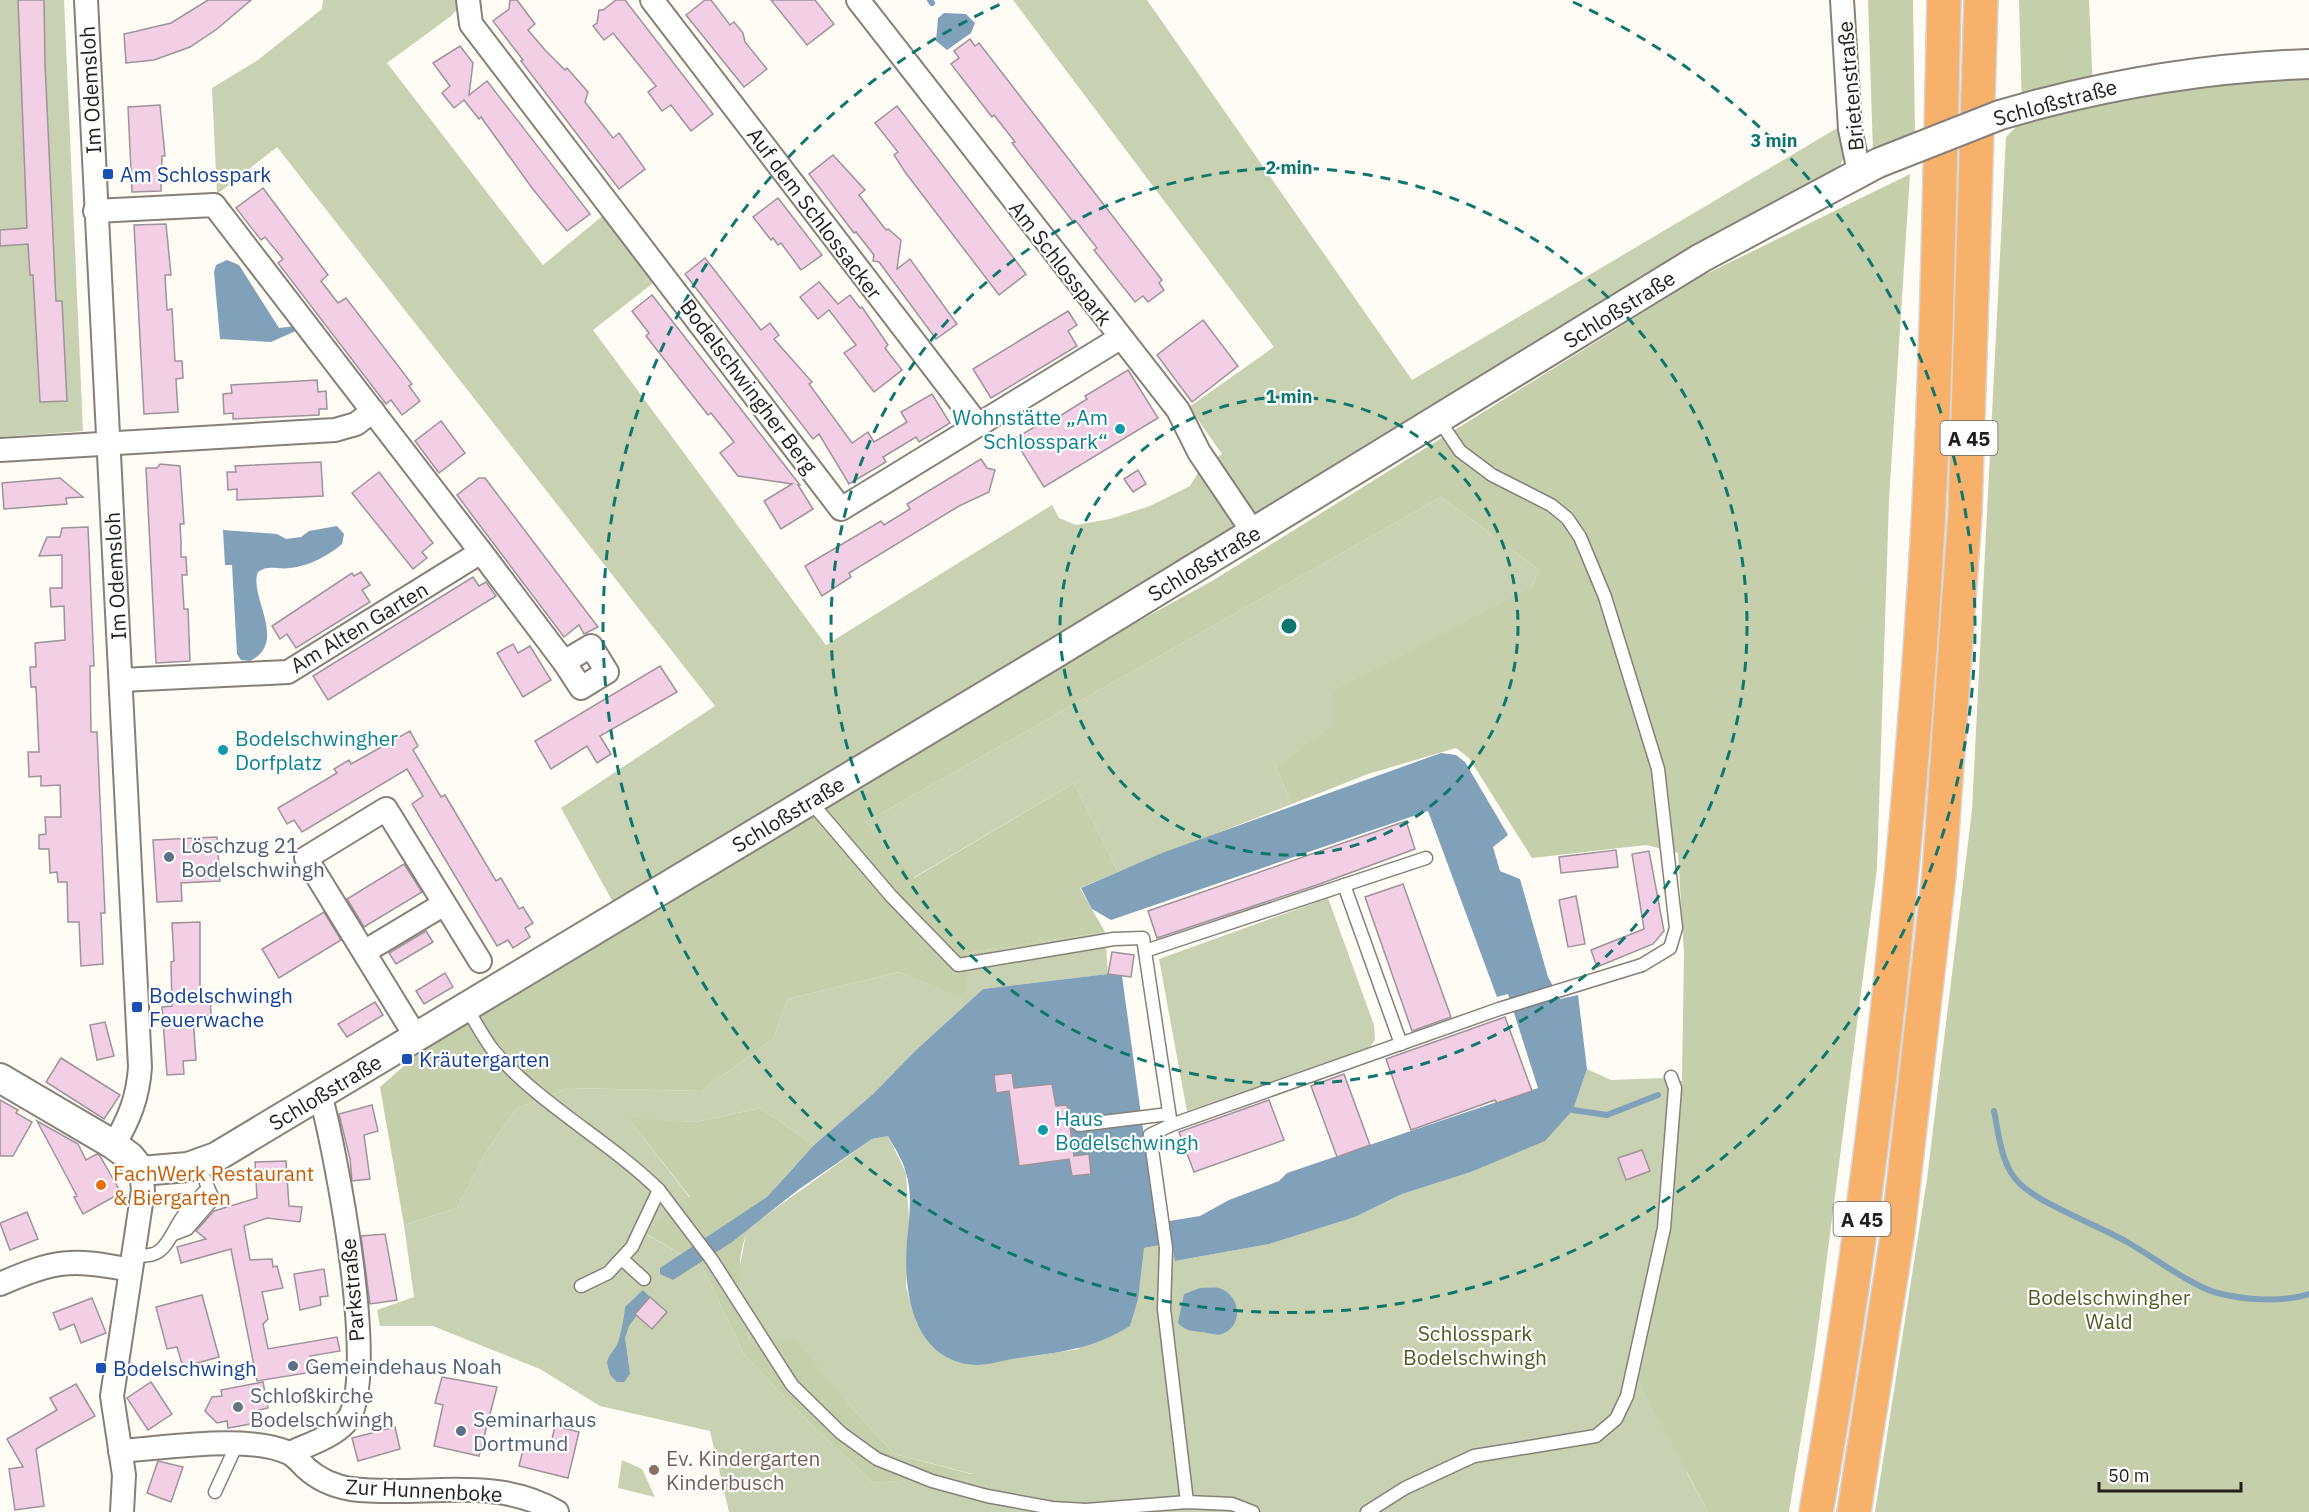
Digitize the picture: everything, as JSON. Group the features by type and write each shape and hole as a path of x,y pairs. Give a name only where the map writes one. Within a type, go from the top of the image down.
{"highway":[{"name":"A 45","path":"1816,1512 1846,1341 1877,1096 1916,707 1928,527 1936,348 1944,0"},
{"name":"A 45","path":"1854,1512 1898,1231 1939,875 1965,513 1981,0"}],"street":[{"name":"Im Odemsloh","path":"86,0 140,1067 138,1092 130,1119 114,1145"},
{"name":"Bodelschwingher Berg","path":"468,0 471,24 841,509 1120,338"},
{"name":"Auf dem Schlossacker","path":"652,0 978,425"},
{"name":"Am Schlosspark","path":"858,0 1178,410 1199,452 1253,532"},
{"name":"Brietenstraße","path":"1842,0 1850,129 1869,167"},
{"name":"Schloßstraße","path":"141,1171 203,1176 216,1157 323,1106 416,1037 1439,420 1701,258 1869,167 1948,134 2039,104 2093,90 2179,74 2260,65 2309,64"},
{"path":"95,211 214,205 564,662"},
{"path":"0,450 108,441 335,430 356,424 373,411"},
{"name":"Am Alten Garten","path":"121,680 288,672 482,552"},
{"path":"416,1037 306,858 386,809 480,961"},
{"path":"364,952 444,903"},
{"path":"0,1078 114,1145 130,1157 141,1171 143,1190 112,1396 124,1475 122,1512"},
{"name":"Parkstraße","path":"290,1453 346,1422 354,1407 357,1388 356,1301 347,1224 323,1106"},
{"path":"0,1284 36,1268 61,1262 132,1262"},
{"name":"Zur Hunnenboke","path":"120,1451 237,1444 263,1445 290,1453 315,1476 347,1488 479,1489 518,1495 557,1512"}],"lane":[{"path":"1079,1125 1170,1120 1401,1044 1499,1009 1642,964 1670,948 1676,928 1658,769 1605,597 1580,537 1567,518 1551,505 1492,475 1460,451 1439,420"},
{"path":"810,801 891,896 936,945 958,965 1114,939 1143,938 1170,1120"},
{"path":"1144,951 1426,858"},
{"path":"1344,885 1401,1044"},
{"path":"466,1007 493,1049 535,1088 639,1170 659,1190 698,1239 792,1384 841,1433 877,1460 932,1481 987,1496 1052,1508 1086,1510 1186,1502 1232,1504 1253,1512"},
{"path":"1367,1512 1405,1488 1474,1456 1596,1436 1616,1419 1627,1396 1665,1228 1675,1088 1671,1077"},
{"path":"1170,1120 1150,1135 1166,1248 1164,1309 1186,1502"},
{"path":"132,1262 163,1249 174,1234 187,1229 213,1198 203,1176"},
{"path":"581,1286 608,1273 632,1247 659,1190"},
{"path":"622,1259 644,1279"},
{"path":"215,1492 237,1444"}],"green space":[{"path":"0,0 64,0 83,431 0,437"},
{"path":"323,0 459,0 459,7 451,16 387,63 543,265 606,213 657,280 593,330 826,645 1052,505 1059,518 1076,525 1110,519 1150,506 1190,486 1201,468 1222,454 1189,407 1274,347 1013,0 1147,0 1412,380 1839,127 1845,155 1839,168 620,915 561,808 715,706 277,147 217,194 212,88 258,60 322,9"},
{"path":"1868,0 1913,0 1915,135 1873,151"},
{"name":"Bodelschwingher Wald","path":"2019,0 2089,0 2093,90 2309,64 2309,1512 1875,1512 1927,1179 1972,810 2006,137 2038,105 2022,108"},
{"path":"1910,174 1889,499 1877,868 1815,1351 1789,1512 1708,1512 1639,1381 1670,1213 1682,1081 1684,954 1678,853 1646,845 1532,858 1469,758 1456,748 1368,774 1292,804 1275,766 1333,725 1333,691 1532,587 1539,570 1441,497 866,822 914,878 1074,783 1118,872 1080,888 1105,932 966,953 967,1000 899,972 788,999 773,1039 701,1091 569,1088 516,1109 486,1152 457,1208 404,1225 380,1087 437,1037 810,801 1212,581 1702,276"},
{"path":"1441,497 1539,570 1532,587 1275,766 1292,804 1118,872 1074,783 913,878 866,822"},
{"path":"1328,898 1374,1025 1375,1040 1370,1047 1187,1111 1159,959"},
{"name":"Schlosspark Bodelschwingh","path":"1105,932 1108,974 983,989 914,1052 873,1094 814,1145 760,1108 696,1122 629,1119 690,1198 644,1233 702,1266 745,1356 806,1419 873,1483 973,1474 894,1454 846,1401 749,1342 739,1271 747,1229 872,1139 888,1136 906,1173 910,1233 906,1287 917,1324 1028,1357 1079,1349 1144,1248 1171,1243 1175,1261 1269,1244 1355,1217 1402,1194 1471,1172 1544,1141 1573,1110 1587,1069 1611,1080 1666,1078 1682,1081 1670,1213 1687,1473 1708,1512 729,1512 710,1431 600,1406 540,1369 433,1326 380,1326 377,1310 414,1297 404,1225 457,1208 486,1152 516,1109 569,1088 701,1091 773,1039 788,999 899,972 966,999 965,953"},
{"path":"760,1108 814,1145 764,1203 746,1235 741,1254 740,1273 749,1341 796,1340 846,1401 894,1454 975,1475 873,1483 745,1356 702,1266 643,1232 690,1197 628,1118 696,1122"},
{"path":"622,1460 642,1469 655,1497 618,1488"}],"water":[{"path":"944,13 966,14 975,23 971,33 947,50 936,41 938,18"},
{"path":"227,260 239,265 279,328 296,326 298,330 271,342 220,339 214,272 216,265"},
{"path":"337,526 344,534 342,544 331,553 297,567 269,568 258,572 256,582 265,618 266,642 261,653 250,661 241,660 237,654 232,565 225,565 223,530 277,534 286,539 301,537 309,531"},
{"path":"1441,753 1456,755 1465,762 1508,835 1493,847 1500,871 1520,879 1548,977 1560,999 1578,995 1587,1069 1573,1110 1545,1141 1471,1172 1402,1194 1355,1217 1269,1244 1175,1261 1171,1243 1144,1248 1138,1299 1130,1326 1087,1346 985,1364 976,1365 954,1361 938,1351 925,1337 916,1320 907,1281 906,1261 910,1207 908,1181 903,1163 888,1136 872,1139 798,1190 732,1242 673,1280 660,1274 660,1268 767,1197 814,1145 873,1094 914,1052 983,989 1108,974 1122,976 1157,1231 1169,1231 1169,1221 1200,1216 1229,1200 1279,1181 1287,1173 1538,1088 1508,994 1497,997 1428,811 1111,920 1092,909 1081,888 1162,853"},
{"path":"1200,1288 1219,1288 1232,1297 1237,1318 1229,1330 1215,1335 1189,1330 1178,1323 1184,1294"},
{"path":"643,1290 650,1297 629,1326 625,1338 630,1374 624,1382 617,1382 610,1375 607,1362 618,1342 625,1307"}],"building":[{"path":"18,0 44,0 56,301 62,301 67,401 40,402 33,275 30,275 28,244 0,246 0,230 27,228"},
{"path":"208,0 251,0 217,29 190,47 154,60 126,63 124,34 171,23"},
{"path":"510,0 517,0 535,24 528,30 588,92 585,102 613,138 619,133 645,169 619,189 493,21 509,9"},
{"path":"616,0 625,0 713,114 691,131 671,105 662,111 648,92 656,86 613,33 604,40 593,26 597,23 599,10 603,10"},
{"path":"705,0 711,0 730,25 734,22 743,33 745,42 767,69 744,87 686,15"},
{"path":"771,0 815,0 834,24 807,45"},
{"path":"970,39 975,46 979,43 1162,280 1159,283 1164,290 1148,302 1143,296 1135,302 1094,250 1097,248 1076,221 1074,223 1012,143 1015,142 994,115 992,117 951,64 959,58 954,51"},
{"path":"460,46 473,63 469,95 487,81 590,214 567,231 532,188 481,117 479,119 464,100 454,108 442,93 450,86 433,63"},
{"path":"160,105 165,156 162,156 161,191 132,192 128,107"},
{"path":"897,106 1026,274 999,295 905,172 894,155 898,152 875,123"},
{"path":"833,155 865,190 859,195 886,230 888,229 901,240 897,269 910,259 957,324 936,339 879,262 873,261 874,255 856,232 854,233 809,174"},
{"path":"263,188 328,275 321,281 338,303 346,298 412,384 409,386 420,401 402,415 391,400 386,404 278,263 283,259 265,237 261,240 236,208"},
{"path":"778,198 822,255 801,270 781,243 778,245 773,238 771,240 753,217"},
{"path":"166,224 171,275 165,275 167,310 172,309 175,361 182,361 183,378 176,379 178,412 144,414 134,225"},
{"path":"705,258 761,330 770,323 779,335 774,339 812,382 809,384 852,443 868,432 874,442 907,422 901,412 932,394 950,423 919,442 916,437 883,457 886,462 849,484 819,434 813,439 685,274"},
{"path":"819,282 838,304 850,295 860,308 862,307 888,345 885,348 902,370 874,392 844,353 856,345 829,310 818,319 800,297"},
{"path":"652,295 800,485 798,485 813,509 781,529 764,501 792,484 738,476 720,453 734,442 711,413 708,415 646,336 649,333 632,311"},
{"path":"1068,311 1077,325 1068,331 1077,346 991,398 973,369"},
{"path":"1203,320 1238,366 1192,402 1157,355"},
{"name":"Wohnstätte „Am Schlosspark“","path":"1128,370 1158,418 1044,487 1014,439 1058,413 1060,416 1087,399 1085,396"},
{"path":"317,380 318,392 326,391 327,409 319,409 319,415 233,419 233,413 224,414 223,394 232,393 231,385"},
{"path":"441,421 465,453 439,473 415,441"},
{"path":"981,459 987,468 995,470 989,492 959,506 849,573 851,577 822,596 805,566 881,521 884,525 910,509 907,504"},
{"path":"321,462 323,496 237,500 237,489 228,490 227,472 236,472 235,466"},
{"path":"160,464 180,466 184,524 180,524 181,557 186,557 187,575 182,575 184,609 188,609 190,661 156,663 146,468 157,468"},
{"path":"1138,470 1146,484 1133,492 1124,479"},
{"path":"379,472 433,543 422,552 427,558 413,569 352,493"},
{"path":"60,478 83,497 66,498 67,504 4,509 2,483"},
{"path":"479,478 485,478 598,627 584,634 579,625 564,637 457,495"},
{"path":"88,527 94,666 90,666 91,732 97,732 105,913 101,913 103,964 81,966 79,922 68,922 67,882 58,882 57,872 50,873 49,849 39,849 39,835 46,834 45,817 61,817 60,785 41,786 41,776 29,777 28,752 39,752 36,687 31,687 30,667 36,667 35,643 65,640 64,606 51,607 50,588 62,588 62,555 39,556 47,537 60,537 62,528"},
{"path":"361,572 370,585 362,590 370,602 296,648 287,634 280,639 272,626 352,573 354,576"},
{"path":"473,577 479,586 486,582 496,596 328,700 313,676"},
{"path":"513,644 518,653 530,646 551,680 523,697 497,653"},
{"path":"660,666 677,692 600,736 611,754 597,763 587,746 551,769 535,741"},
{"path":"410,731 418,746 413,750 441,797 445,795 496,881 501,878 519,909 523,907 533,923 525,928 530,937 513,948 508,940 497,946 412,804 423,796 407,769 302,832 294,820 287,824 278,808 337,773 334,769 349,760 351,764"},
{"path":"1406,821 1415,849 1317,885 1157,938 1148,911"},
{"path":"217,837 220,881 181,883 182,901 157,902 153,840"},
{"path":"1616,850 1618,867 1561,873 1559,857"},
{"path":"1649,851 1664,931 1653,944 1597,967 1591,950 1644,929 1632,854"},
{"path":"404,864 422,892 364,927 347,899"},
{"path":"1403,884 1451,1017 1412,1031 1365,897"},
{"path":"1576,896 1585,944 1568,947 1559,900"},
{"path":"324,912 341,940 279,978 262,949"},
{"path":"200,922 200,996 210,995 211,1015 193,1016 196,1060 183,1061 184,1074 167,1075 162,1007 172,1006 171,962 174,961 172,923"},
{"path":"426,931 433,942 396,964 389,953"},
{"path":"1112,952 1134,955 1131,977 1108,974"},
{"path":"445,973 453,987 424,1004 416,991"},
{"path":"375,1002 383,1015 347,1037 338,1024"},
{"path":"1505,1017 1532,1091 1497,1103 1495,1100 1411,1130 1386,1059"},
{"path":"105,1022 114,1056 97,1060 90,1025"},
{"path":"61,1058 120,1095 104,1119 46,1082"},
{"name":"Haus Bodelschwingh","path":"1012,1073 1014,1088 1052,1084 1056,1106 1067,1105 1074,1156 1089,1154 1091,1174 1072,1176 1069,1159 1019,1166 1009,1091 996,1093 994,1075"},
{"path":"1344,1074 1370,1145 1337,1157 1311,1086"},
{"path":"0,1100 18,1110 16,1113 32,1122 13,1156 0,1156"},
{"path":"1269,1100 1284,1140 1194,1172 1179,1132"},
{"path":"372,1105 378,1131 364,1135 370,1179 352,1181 350,1159 339,1114"},
{"path":"37,1121 78,1144 86,1160 97,1154 100,1156 121,1193 83,1214 74,1197 77,1196"},
{"path":"1642,1150 1650,1171 1626,1180 1618,1158"},
{"path":"286,1161 289,1206 302,1207 300,1222 267,1218 244,1226 250,1260 272,1259 273,1267 277,1266 283,1288 262,1292 268,1319 263,1324 268,1349 337,1337 340,1351 310,1356 313,1372 257,1381 231,1249 181,1263 177,1247 206,1239 196,1231 214,1211 257,1198 255,1162"},
{"path":"27,1212 38,1239 10,1250 0,1223"},
{"path":"385,1234 397,1300 370,1304 361,1236"},
{"path":"324,1269 328,1296 320,1297 321,1305 300,1310 294,1274"},
{"path":"202,1295 219,1357 183,1367 177,1347 167,1349 156,1307"},
{"path":"650,1297 667,1312 652,1329 635,1314"},
{"path":"92,1298 106,1333 81,1343 74,1324 60,1330 53,1313"},
{"name":"Seminarhaus Dortmund","path":"442,1377 497,1387 479,1456 434,1446 443,1405 435,1403"},
{"path":"151,1382 172,1414 148,1430 127,1398"},
{"name":"Schloßkirche Bodelschwingh","path":"263,1382 268,1408 259,1410 261,1422 228,1428 227,1421 217,1423 205,1411 212,1397 222,1396 221,1390"},
{"path":"76,1384 95,1416 36,1449 44,1506 15,1510 9,1469 23,1467 7,1439 57,1410 50,1398"},
{"path":"555,1426 579,1432 568,1478 519,1466 525,1442 550,1448"},
{"path":"395,1427 400,1449 358,1461 352,1438"},
{"path":"158,1461 183,1467 171,1502 147,1493"}],"waterway":[{"path":"1573,1110 1607,1115 1658,1095"},
{"path":"1994,1111 2008,1168 2019,1183 2041,1199 2127,1242 2182,1276 2214,1292 2262,1299 2286,1299 2309,1294"}],"place":[{"name":"Am Schlosspark","path":"108,174"},
{"name":"Wohnstätte „Am Schlosspark“","path":"1120,429"},
{"name":"Bodelschwingher Dorfplatz","path":"223,750"},
{"name":"Löschzug 21 Bodelschwingh","path":"169,857"},
{"name":"Bodelschwingh Feuerwache","path":"137,1007"},
{"name":"Kräutergarten","path":"407,1059"},
{"name":"Haus Bodelschwingh","path":"1043,1130"},
{"name":"FachWerk Restaurant & Biergarten","path":"101,1185"},
{"name":"Gemeindehaus Noah","path":"293,1366"},
{"name":"Bodelschwingh","path":"101,1368"},
{"name":"Schloßkirche Bodelschwingh","path":"238,1407"},
{"name":"Seminarhaus Dortmund","path":"461,1431"},
{"name":"Ev. Kindergarten Kinderbusch","path":"654,1470"}]}
